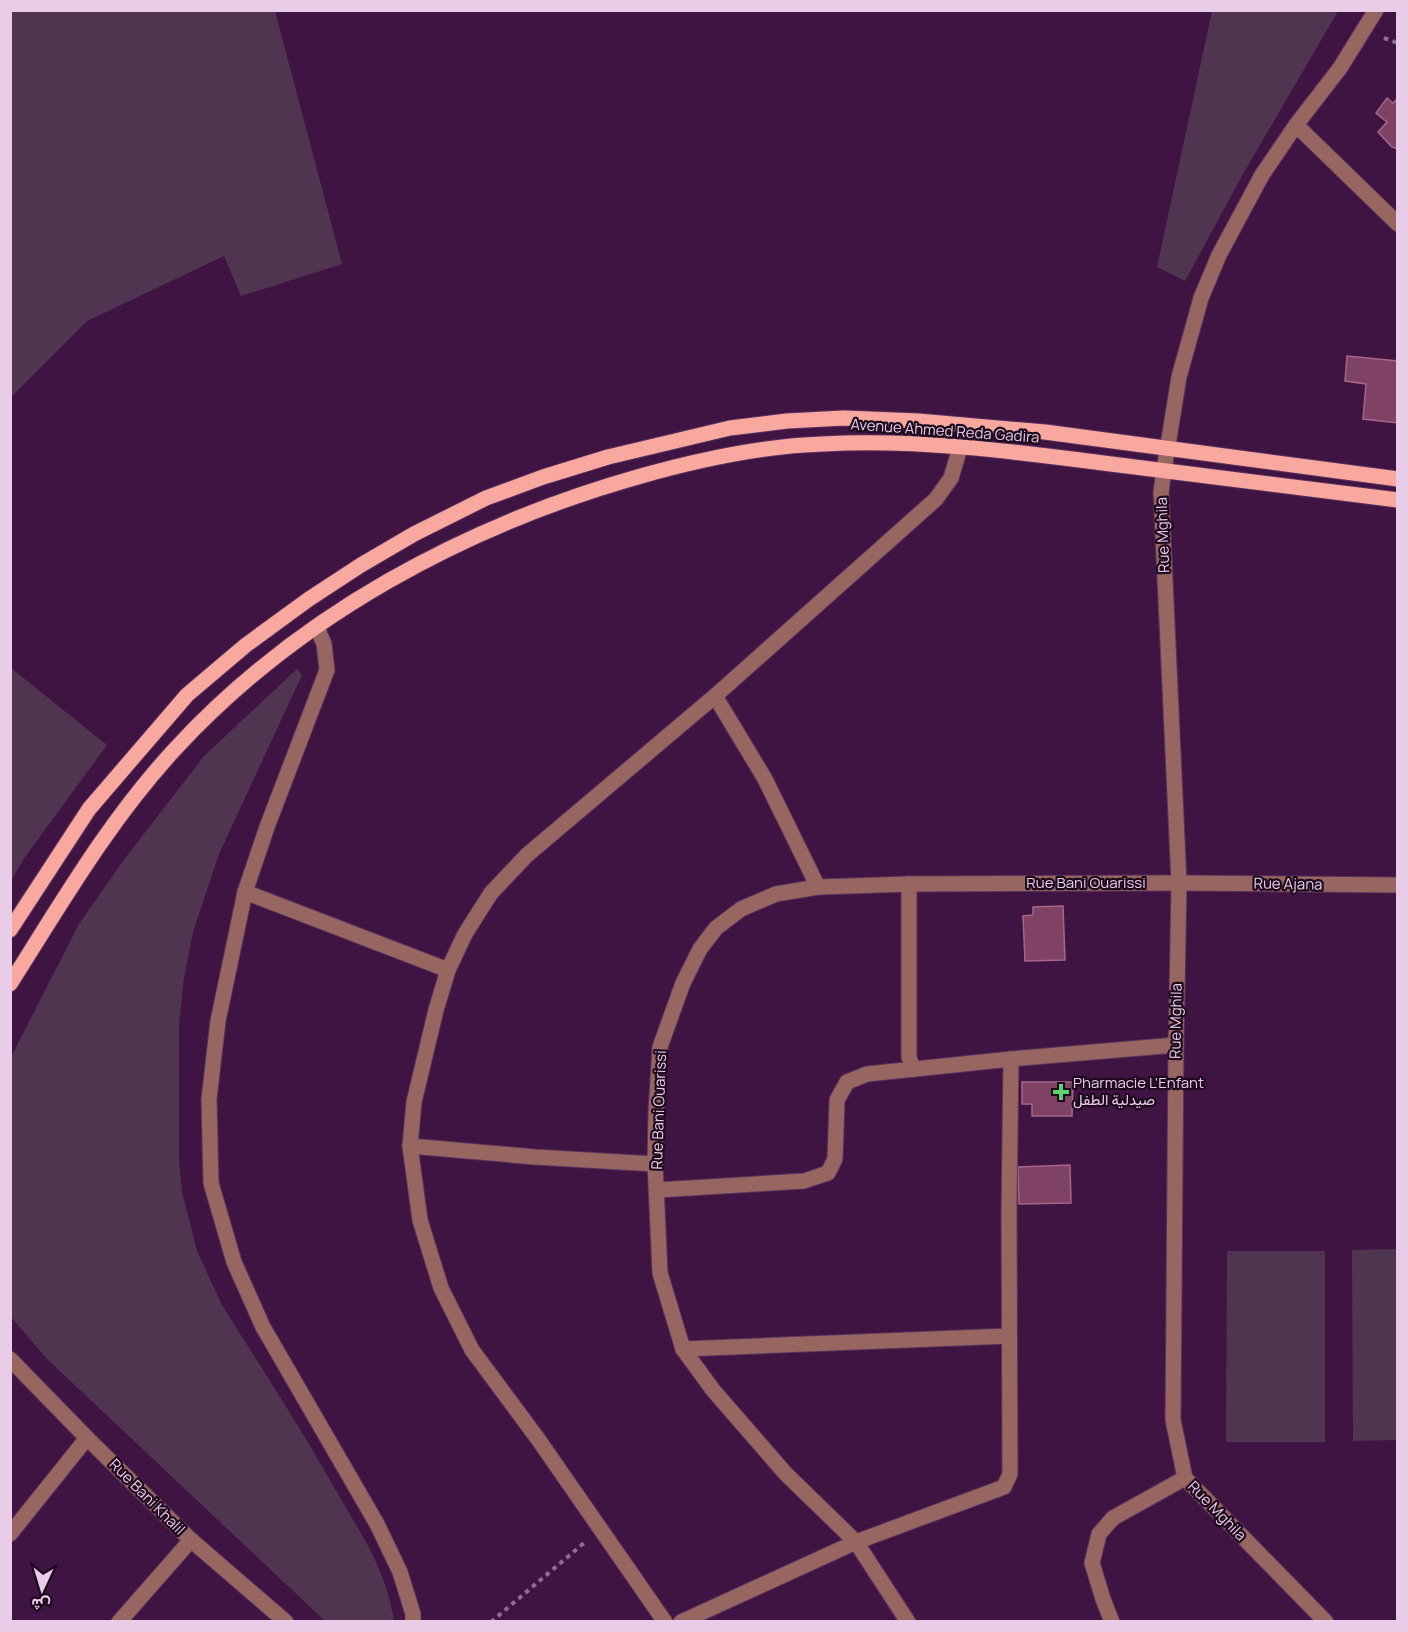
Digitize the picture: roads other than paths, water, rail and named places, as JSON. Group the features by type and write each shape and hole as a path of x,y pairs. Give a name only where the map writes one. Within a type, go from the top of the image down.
{"main road":[{"name":"Avenue Ahmed Reda Gadira","path":"10,930 89,809 187,695 246,645 326,588 414,534 486,498 543,477 618,454 730,428 787,421 844,418 918,421 1045,432 1398,479"},
{"name":"Avenue Ahmed Reda Gadira","path":"10,984 106,834 140,789 178,746 268,663 364,595 414,566 464,540 525,513 588,491 728,455 820,444 875,442 1054,456 1398,500"}],"street":[{"name":"Rue Mghila","path":"1326,1622 1185,1478 1173,1420 1179,883 1161,492 1179,377 1201,298 1240,213 1262,175 1296,125 1340,68 1376,10"},
{"path":"1296,125 1398,224"},
{"path":"665,1622 538,1439 472,1350 441,1288 420,1220 410,1146 414,1102 436,1010 448,970 465,934 491,892 527,855 715,696 936,499 951,478 960,448"},
{"path":"317,627 324,644 327,670 245,891 217,1032 209,1099 211,1183 234,1262 263,1327 377,1524 400,1572 413,1614 413,1622"},
{"path":"715,696 765,779 818,887"},
{"name":"Rue Bani Ouarissi","path":"908,1622 856,1542 785,1473 713,1390 683,1349 660,1273 655,1164 660,1047 683,983 700,949 716,928 741,909 776,894 818,887 909,884 1179,883"},
{"name":"Rue Ajana","path":"1179,883 1398,885"},
{"path":"909,884 909,1057 913,1069"},
{"path":"245,891 448,970"},
{"path":"657,1190 804,1181 828,1173 835,1159 837,1100 847,1082 867,1074 1176,1045"},
{"path":"681,1622 856,1542 1004,1488 1010,1474 1008,1336 1011,1059"},
{"path":"410,1146 535,1157 655,1164"},
{"path":"683,1349 1008,1336"},
{"name":"Rue Bani Khalil","path":"12,1362 191,1540 286,1622"},
{"path":"10,1534 87,1438"},
{"path":"1112,1622 1102,1599 1092,1563 1099,1534 1113,1518 1185,1478"},
{"path":"119,1622 191,1540"}],"place":[{"name":"Pharmacie L'Enfant صيدلية الطفل","path":"1061,1092"}]}
